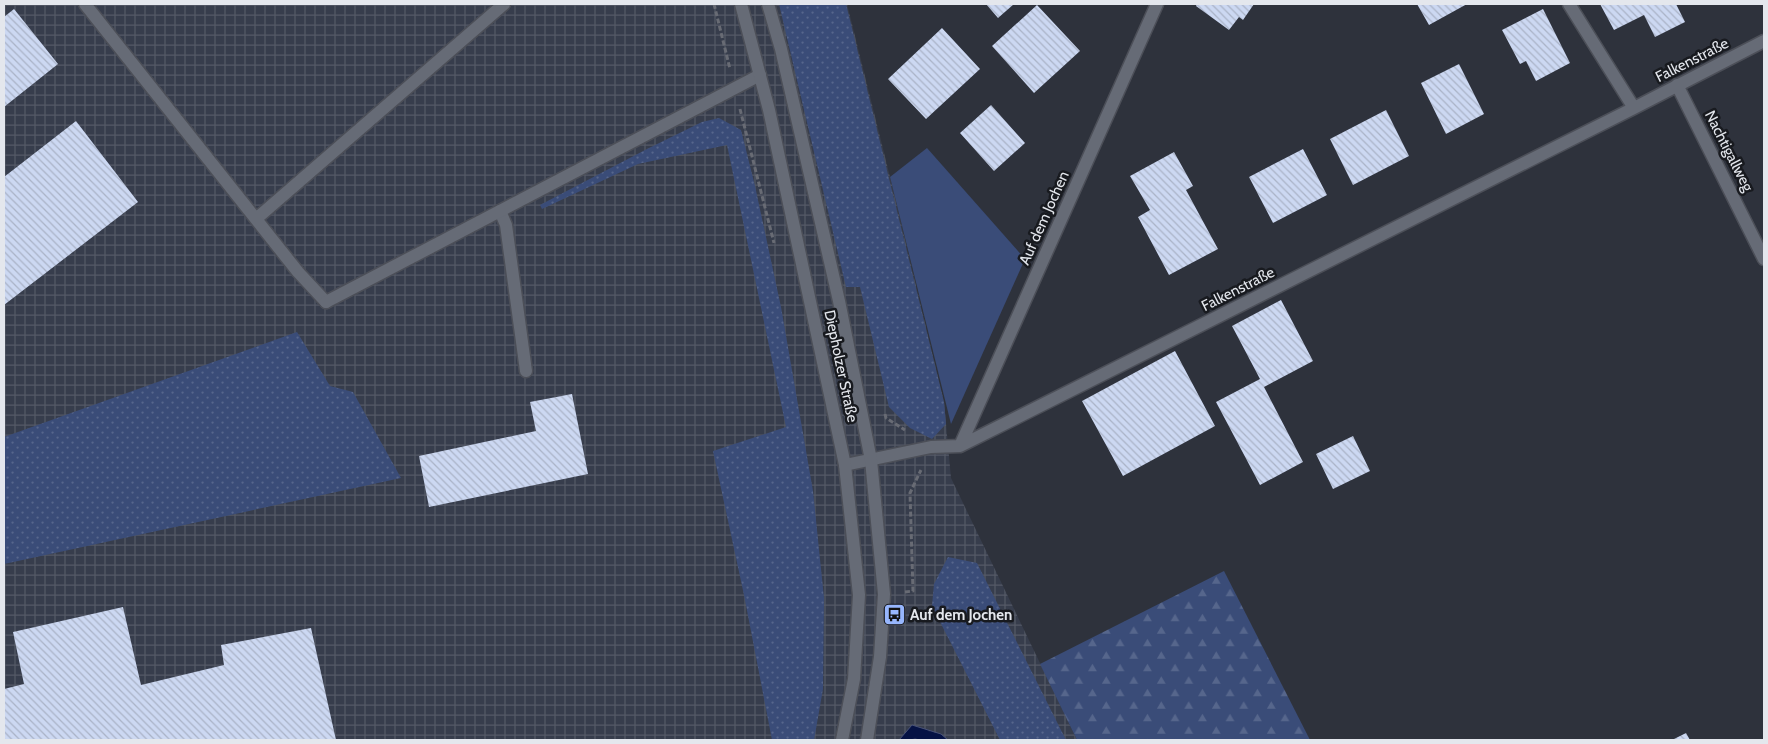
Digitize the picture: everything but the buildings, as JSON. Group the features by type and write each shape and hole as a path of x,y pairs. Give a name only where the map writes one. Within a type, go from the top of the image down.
{"street":[{"path":"85,4 298,272 326,302 760,75"},
{"path":"256,219 504,4"},
{"name":"Diepholzer Straße","path":"740,4 769,110 845,465 859,595 854,679 842,740"},
{"name":"Diepholzer Straße","path":"768,4 781,49 834,282 871,460 884,594 880,657 867,740"},
{"name":"Auf dem Jochen","path":"960,446 1157,4"},
{"path":"1569,4 1634,108"},
{"name":"Falkenstraße","path":"845,465 931,447 960,446 1764,42"},
{"name":"Nachtigallweg","path":"1678,85 1764,259"},
{"path":"500,211 506,225 526,371"}],"path":[{"path":"714,4 776,253"}],"shaded area":[{"path":"4,4 847,4 944,402 951,478 1077,740 4,740"}],"green space":[{"path":"779,4 846,4 944,402 946,424 932,439 910,428 889,407 860,287 846,287"},
{"path":"719,118 741,130 781,307 813,491 824,598 823,689 814,740 772,740 744,595 713,451 786,427 727,145 638,164 542,209 540,205 702,122"},
{"path":"927,148 1025,259 951,424 890,177"},
{"path":"297,332 330,386 353,392 401,478 4,564 4,437"},
{"path":"948,557 977,563 1066,740 1000,740 932,606 934,584"},
{"path":"1224,571 1310,740 1077,740 1040,664"}],"water":[{"path":"912,725 941,734 948,740 899,740"}],"place":[{"name":"Auf dem Jochen","path":"894,615"}]}
